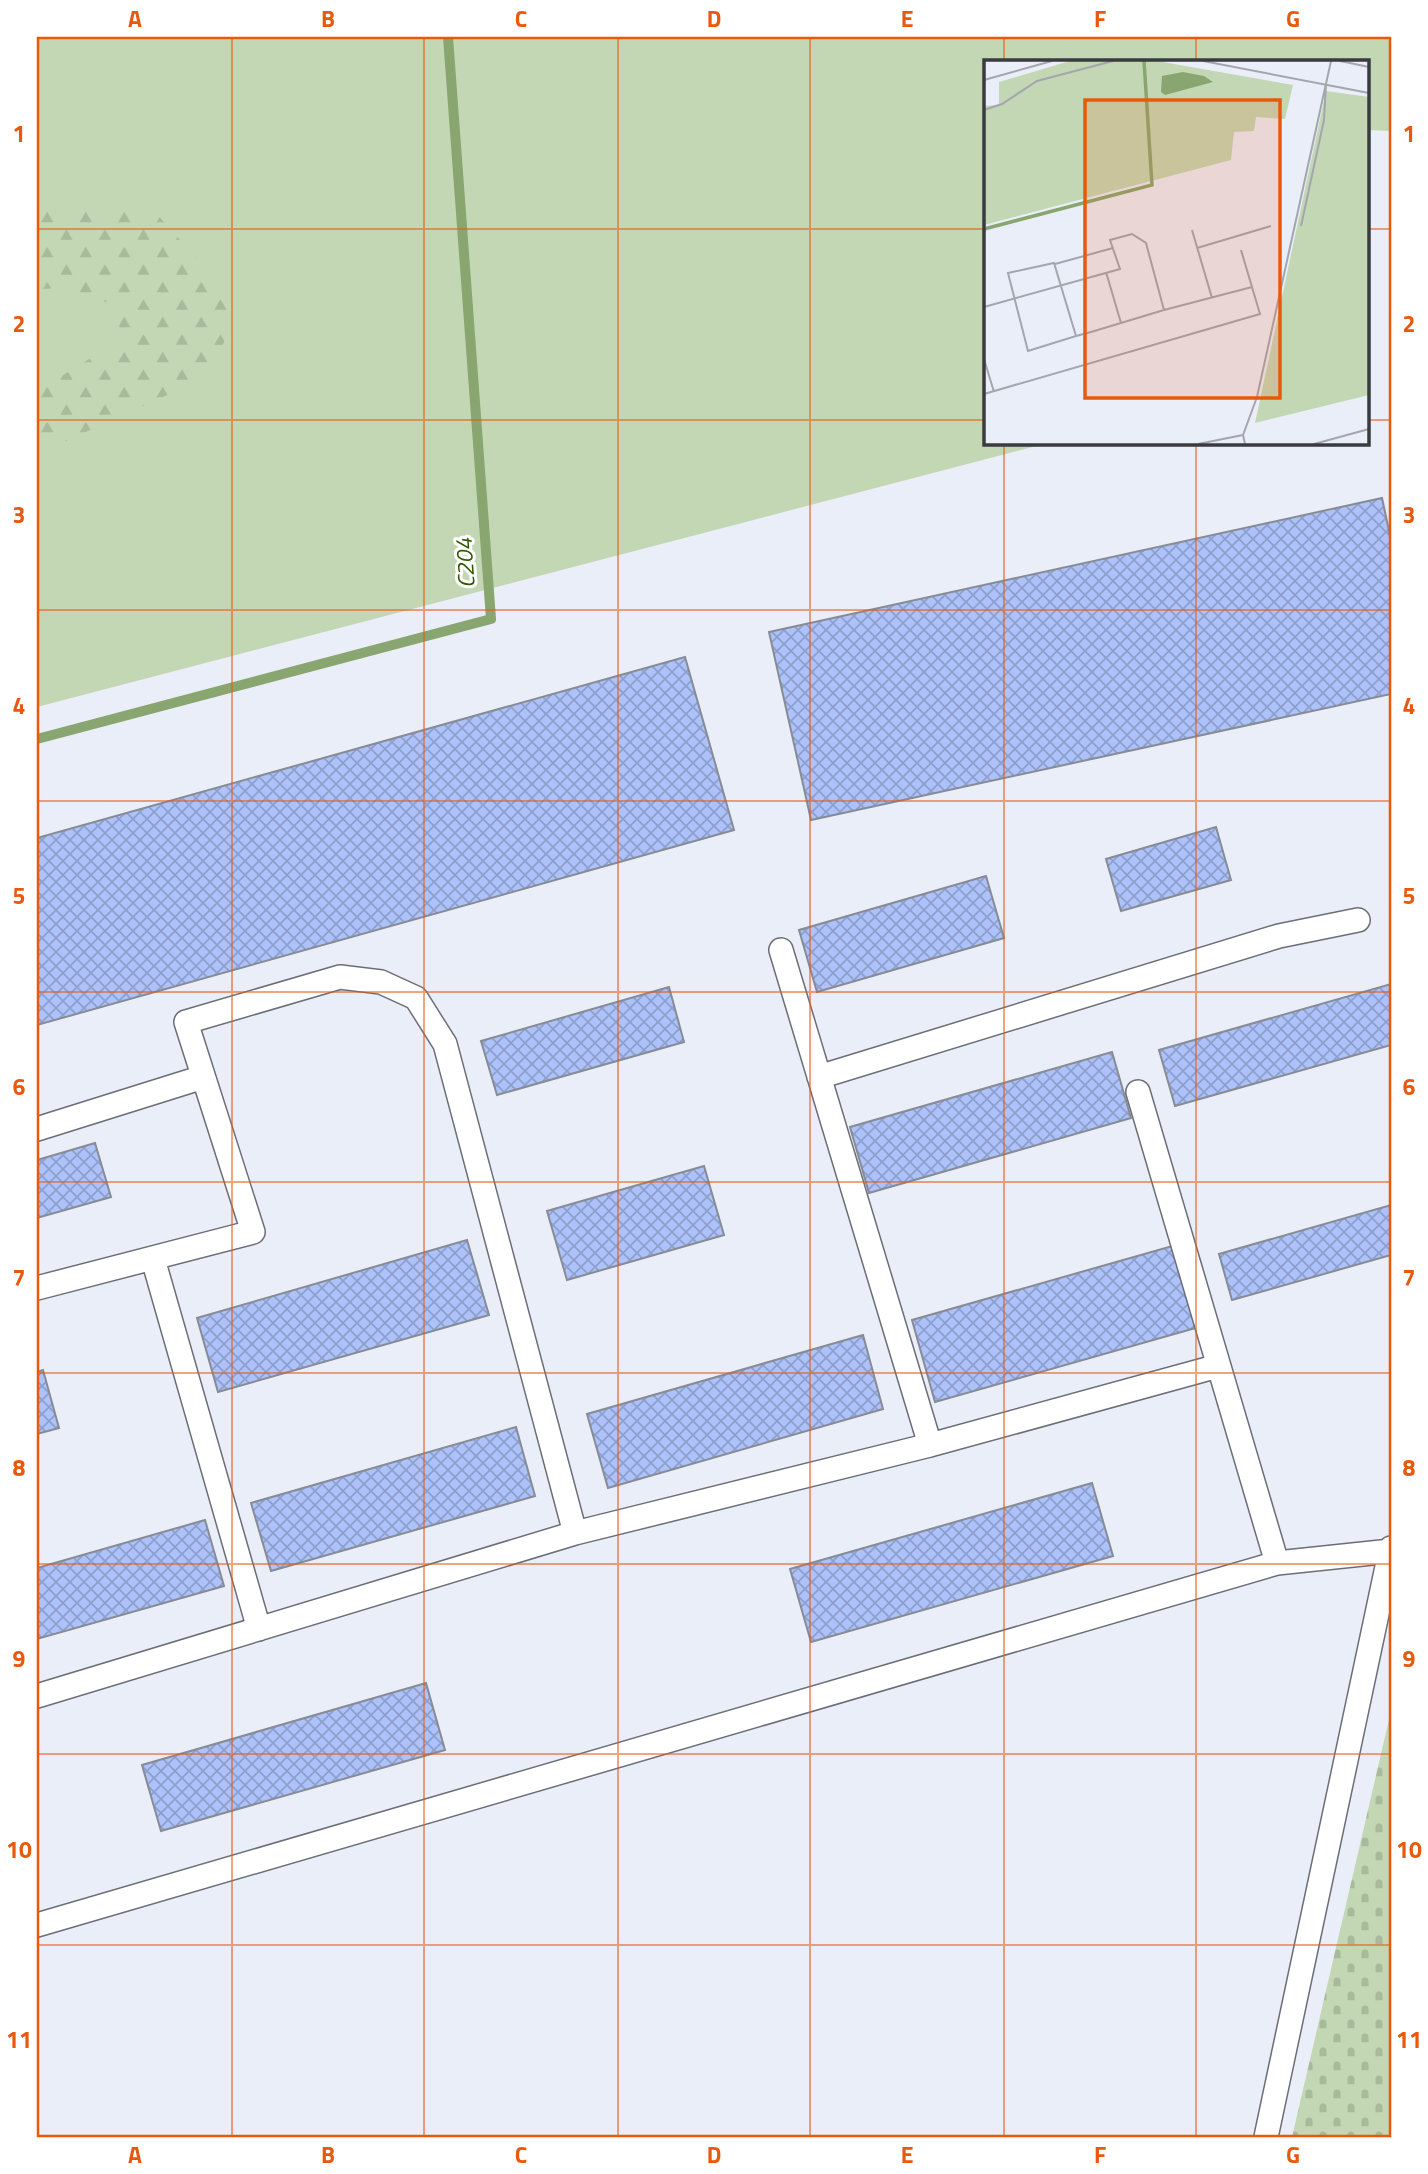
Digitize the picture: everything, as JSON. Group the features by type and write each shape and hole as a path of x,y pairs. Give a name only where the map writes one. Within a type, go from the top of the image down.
{"lane":[{"path":"819,1077 1279,936 1358,920"},
{"path":"781,950 930,1445"},
{"path":"37,1288 253,1232 186,1022 340,977 381,982 416,998 445,1044 575,1533"},
{"path":"37,1129 203,1077"},
{"path":"1138,1092 1277,1563"},
{"path":"153,1259 259,1629"},
{"path":"37,1696 575,1533 930,1445 1218,1366"},
{"path":"37,1925 1277,1563 1391,1550 1266,2137"}],"green space":[{"path":"37,37 1391,37 1391,131 1368,130 1368,60 984,60 984,444 1044,444 37,707"},
{"path":"37,210 154,211 241,307 207,377 37,454 37,389 115,343 123,309 71,288 37,289"},
{"path":"1391,1711 1391,2137 1292,2137"}],"building":[{"path":"1382,498 1391,540 1391,694 811,820 769,632"},
{"path":"685,657 734,830 37,1025 37,838"},
{"path":"1216,827 1231,880 1121,911 1106,859"},
{"path":"986,876 1004,938 817,992 799,930"},
{"path":"1391,984 1391,1045 1175,1106 1159,1050"},
{"path":"669,987 684,1042 497,1095 481,1041"},
{"path":"1112,1052 1131,1118 869,1193 850,1127"},
{"path":"95,1143 111,1197 37,1218 37,1160"},
{"path":"704,1166 724,1235 567,1280 547,1211"},
{"path":"1391,1205 1391,1255 1232,1300 1219,1254"},
{"path":"467,1240 489,1315 218,1392 197,1318"},
{"path":"1176,1245 1199,1327 935,1402 912,1320"},
{"path":"863,1335 883,1409 608,1488 587,1414"},
{"path":"43,1370 59,1428 37,1434 37,1372"},
{"path":"516,1427 535,1496 271,1571 251,1503"},
{"path":"1092,1483 1113,1556 811,1642 790,1569"},
{"path":"205,1520 224,1586 37,1639 37,1568"},
{"path":"426,1683 445,1750 161,1831 142,1765"}],"waterway":[{"name":"C204","path":"37,739 491,619 448,37"}]}
